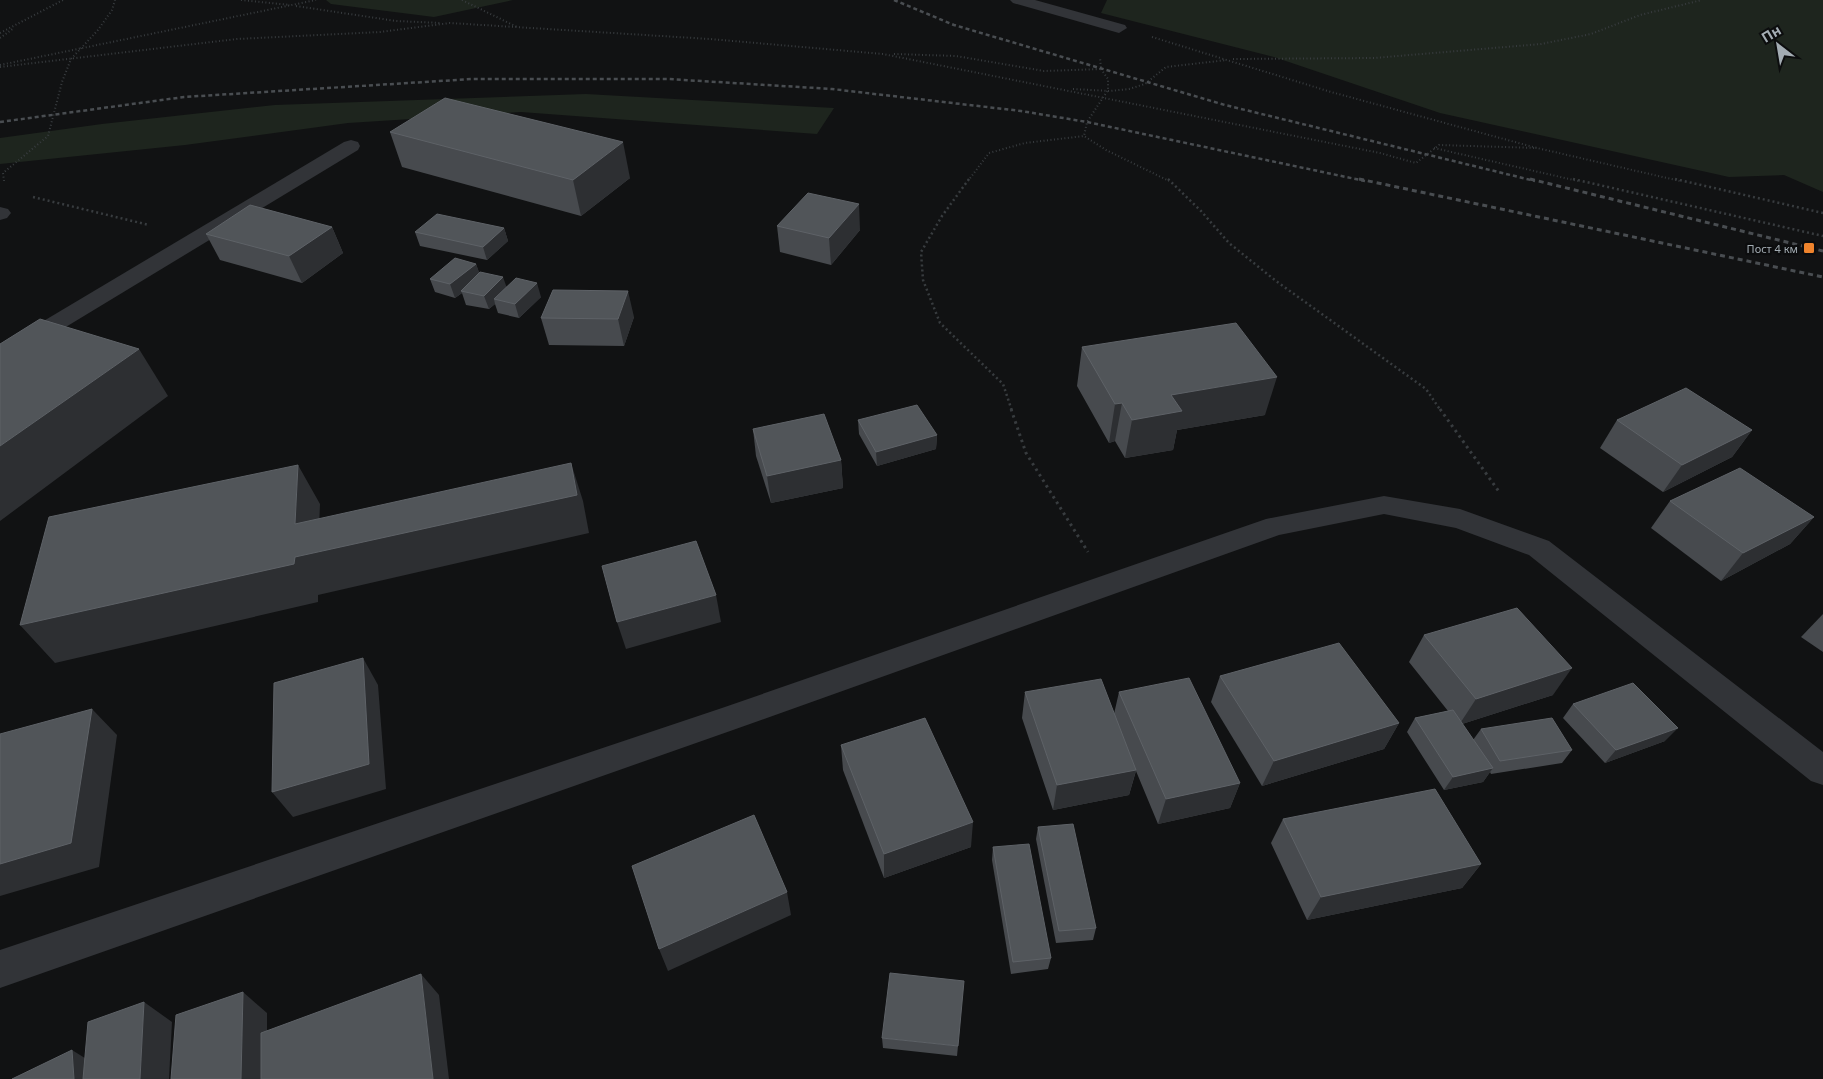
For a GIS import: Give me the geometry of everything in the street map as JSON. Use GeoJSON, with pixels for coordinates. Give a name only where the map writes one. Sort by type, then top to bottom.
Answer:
{"type":"FeatureCollection","features":[{"type":"Feature","properties":{"kind":"street"},"geometry":{"type":"LineString","coordinates":[[1018,0],[1119,28]]}},
{"type":"Feature","properties":{"kind":"street"},"geometry":{"type":"LineString","coordinates":[[0,357],[198,236],[352,146]]}},
{"type":"Feature","properties":{"kind":"street"},"geometry":{"type":"LineString","coordinates":[[0,969],[1109,586],[1276,526],[1384,505],[1460,519],[1539,548],[1823,771]]}},
{"type":"Feature","properties":{"kind":"path"},"geometry":{"type":"LineString","coordinates":[[0,38],[62,0]]}},
{"type":"Feature","properties":{"kind":"path"},"geometry":{"type":"LineString","coordinates":[[4,182],[3,173],[48,136],[62,82],[71,60],[83,48],[112,10],[115,0]]}},
{"type":"Feature","properties":{"kind":"path"},"geometry":{"type":"LineString","coordinates":[[240,0],[293,5],[396,21],[710,38],[884,54],[956,56],[1044,72],[1101,69]]}},
{"type":"Feature","properties":{"kind":"path"},"geometry":{"type":"LineString","coordinates":[[293,5],[298,0]]}},
{"type":"Feature","properties":{"kind":"path"},"geometry":{"type":"LineString","coordinates":[[0,66],[316,0]]}},
{"type":"Feature","properties":{"kind":"path"},"geometry":{"type":"LineString","coordinates":[[462,0],[521,28]]}},
{"type":"Feature","properties":{"kind":"path"},"geometry":{"type":"LineString","coordinates":[[1058,88],[1108,90],[1135,88],[1148,83],[1154,74],[1166,67],[1229,59],[1274,57],[1374,58],[1541,44],[1591,34],[1640,15],[1702,0]]}},
{"type":"Feature","properties":{"kind":"path"},"geometry":{"type":"LineString","coordinates":[[0,33],[22,23]]}},
{"type":"Feature","properties":{"kind":"path"},"geometry":{"type":"LineString","coordinates":[[0,66],[71,60],[237,39],[380,32],[450,23]]}},
{"type":"Feature","properties":{"kind":"path"},"geometry":{"type":"LineString","coordinates":[[1084,136],[1087,122],[1108,90],[1108,79],[1101,69],[1098,40],[1119,28],[1229,59],[1331,92],[1538,148],[1823,213]]}},
{"type":"Feature","properties":{"kind":"path"},"geometry":{"type":"LineString","coordinates":[[884,54],[1104,97],[1416,162],[1439,145],[1538,148]]}},
{"type":"Feature","properties":{"kind":"path"},"geometry":{"type":"LineString","coordinates":[[1109,586],[1026,453],[1003,384],[940,323],[923,280],[921,252],[942,216],[989,152],[1025,143],[1084,136],[1106,150],[1166,177],[1201,210],[1237,250],[1276,281],[1426,389],[1501,495]]}},
{"type":"Feature","properties":{"kind":"path"},"geometry":{"type":"LineString","coordinates":[[1434,148],[1823,236]]}},
{"type":"Feature","properties":{"kind":"path"},"geometry":{"type":"LineString","coordinates":[[24,195],[198,236]]}},
{"type":"Feature","properties":{"kind":"shaded area"},"geometry":{"type":"Polygon","coordinates":[[[326,0],[513,0],[434,17],[331,4],[326,0]]]}},
{"type":"Feature","properties":{"kind":"shaded area"},"geometry":{"type":"Polygon","coordinates":[[[1107,0],[1823,0],[1823,192],[1784,175],[1729,177],[1440,113],[1274,57],[1101,13],[1107,0]]]}},
{"type":"Feature","properties":{"kind":"shaded area"},"geometry":{"type":"Polygon","coordinates":[[[586,94],[834,108],[817,134],[521,112],[348,123],[185,145],[0,164],[0,138],[102,124],[275,105],[586,94]]]}},
{"type":"Feature","properties":{"kind":"building"},"geometry":{"type":"Polygon","coordinates":[[[445,98],[623,142],[573,180],[390,132],[445,98]]]}},
{"type":"Feature","properties":{"kind":"building"},"geometry":{"type":"Polygon","coordinates":[[[808,193],[859,204],[829,238],[777,226],[808,193]]]}},
{"type":"Feature","properties":{"kind":"building"},"geometry":{"type":"Polygon","coordinates":[[[250,205],[332,227],[289,256],[206,234],[250,205]]]}},
{"type":"Feature","properties":{"kind":"building"},"geometry":{"type":"Polygon","coordinates":[[[437,214],[504,228],[483,247],[415,232],[437,214]]]}},
{"type":"Feature","properties":{"kind":"building"},"geometry":{"type":"Polygon","coordinates":[[[455,258],[476,264],[450,284],[430,279],[455,258]]]}},
{"type":"Feature","properties":{"kind":"building"},"geometry":{"type":"Polygon","coordinates":[[[480,272],[503,277],[484,296],[461,291],[480,272]]]}},
{"type":"Feature","properties":{"kind":"building"},"geometry":{"type":"Polygon","coordinates":[[[516,278],[537,283],[515,304],[494,299],[516,278]]]}},
{"type":"Feature","properties":{"kind":"building"},"geometry":{"type":"Polygon","coordinates":[[[553,290],[628,291],[618,319],[541,318],[553,290]]]}},
{"type":"Feature","properties":{"kind":"building"},"geometry":{"type":"Polygon","coordinates":[[[40,319],[139,349],[0,446],[0,344],[40,319]]]}},
{"type":"Feature","properties":{"kind":"building"},"geometry":{"type":"Polygon","coordinates":[[[1236,323],[1277,377],[1171,395],[1182,411],[1132,420],[1122,403],[1115,404],[1082,347],[1236,323]]]}},
{"type":"Feature","properties":{"kind":"building"},"geometry":{"type":"Polygon","coordinates":[[[1686,388],[1752,430],[1682,465],[1617,420],[1686,388]]]}},
{"type":"Feature","properties":{"kind":"building"},"geometry":{"type":"Polygon","coordinates":[[[917,405],[937,435],[876,452],[858,420],[917,405]]]}},
{"type":"Feature","properties":{"kind":"building"},"geometry":{"type":"Polygon","coordinates":[[[824,414],[841,460],[767,476],[753,429],[824,414]]]}},
{"type":"Feature","properties":{"kind":"building"},"geometry":{"type":"Polygon","coordinates":[[[571,463],[577,495],[295,557],[294,564],[20,625],[49,517],[298,465],[295,524],[571,463]]]}},
{"type":"Feature","properties":{"kind":"building"},"geometry":{"type":"Polygon","coordinates":[[[1740,468],[1814,517],[1743,553],[1670,501],[1740,468]]]}},
{"type":"Feature","properties":{"kind":"building"},"geometry":{"type":"Polygon","coordinates":[[[696,541],[716,595],[617,622],[602,566],[696,541]]]}},
{"type":"Feature","properties":{"kind":"building"},"geometry":{"type":"Polygon","coordinates":[[[1517,608],[1572,668],[1476,699],[1424,635],[1517,608]]]}},
{"type":"Feature","properties":{"kind":"building"},"geometry":{"type":"Polygon","coordinates":[[[1339,643],[1399,723],[1274,761],[1220,676],[1339,643]]]}},
{"type":"Feature","properties":{"kind":"building"},"geometry":{"type":"Polygon","coordinates":[[[363,658],[369,764],[272,792],[274,683],[363,658]]]}},
{"type":"Feature","properties":{"kind":"building"},"geometry":{"type":"Polygon","coordinates":[[[1189,678],[1240,783],[1166,799],[1119,692],[1189,678]]]}},
{"type":"Feature","properties":{"kind":"building"},"geometry":{"type":"Polygon","coordinates":[[[1101,679],[1136,770],[1057,785],[1025,692],[1101,679]]]}},
{"type":"Feature","properties":{"kind":"building"},"geometry":{"type":"Polygon","coordinates":[[[1633,683],[1678,728],[1616,750],[1573,704],[1633,683]]]}},
{"type":"Feature","properties":{"kind":"building"},"geometry":{"type":"Polygon","coordinates":[[[92,709],[71,843],[0,864],[0,734],[92,709]]]}},
{"type":"Feature","properties":{"kind":"building"},"geometry":{"type":"Polygon","coordinates":[[[1453,710],[1493,768],[1453,777],[1415,718],[1453,710]]]}},
{"type":"Feature","properties":{"kind":"building"},"geometry":{"type":"Polygon","coordinates":[[[925,718],[973,822],[884,854],[841,745],[925,718]]]}},
{"type":"Feature","properties":{"kind":"building"},"geometry":{"type":"Polygon","coordinates":[[[1552,718],[1572,750],[1500,761],[1481,729],[1552,718]]]}},
{"type":"Feature","properties":{"kind":"building"},"geometry":{"type":"Polygon","coordinates":[[[1435,789],[1481,864],[1321,897],[1283,819],[1435,789]]]}},
{"type":"Feature","properties":{"kind":"building"},"geometry":{"type":"Polygon","coordinates":[[[754,815],[787,892],[659,949],[632,866],[754,815]]]}},
{"type":"Feature","properties":{"kind":"building"},"geometry":{"type":"Polygon","coordinates":[[[1073,824],[1096,928],[1059,931],[1038,827],[1073,824]]]}},
{"type":"Feature","properties":{"kind":"building"},"geometry":{"type":"Polygon","coordinates":[[[1029,844],[1051,958],[1013,962],[993,847],[1029,844]]]}},
{"type":"Feature","properties":{"kind":"building"},"geometry":{"type":"Polygon","coordinates":[[[890,973],[964,981],[958,1046],[882,1038],[890,973]]]}},
{"type":"Feature","properties":{"kind":"building"},"geometry":{"type":"Polygon","coordinates":[[[421,974],[433,1079],[261,1079],[261,1033],[421,974]]]}},
{"type":"Feature","properties":{"kind":"building"},"geometry":{"type":"Polygon","coordinates":[[[243,992],[241,1079],[171,1079],[176,1015],[243,992]]]}},
{"type":"Feature","properties":{"kind":"building"},"geometry":{"type":"Polygon","coordinates":[[[144,1002],[140,1079],[83,1079],[88,1022],[144,1002]]]}},
{"type":"Feature","properties":{"kind":"building"},"geometry":{"type":"Polygon","coordinates":[[[72,1050],[74,1079],[12,1079],[72,1050]]]}},
{"type":"Feature","properties":{"kind":"railway"},"geometry":{"type":"LineString","coordinates":[[894,0],[954,25],[1225,105],[1535,181]]}},
{"type":"Feature","properties":{"kind":"railway"},"geometry":{"type":"LineString","coordinates":[[0,122],[184,97],[472,79],[668,79],[832,89],[1021,111],[1087,122],[1365,181]]}},
{"type":"Feature","properties":{"kind":"railway"},"geometry":{"type":"LineString","coordinates":[[1359,179],[1823,277]]}},
{"type":"Feature","properties":{"kind":"railway"},"geometry":{"type":"LineString","coordinates":[[1530,179],[1823,251]]}},
{"type":"Feature","properties":{"kind":"place","name":"Пост 4 км"},"geometry":{"type":"Point","coordinates":[1809,248]}}]}
